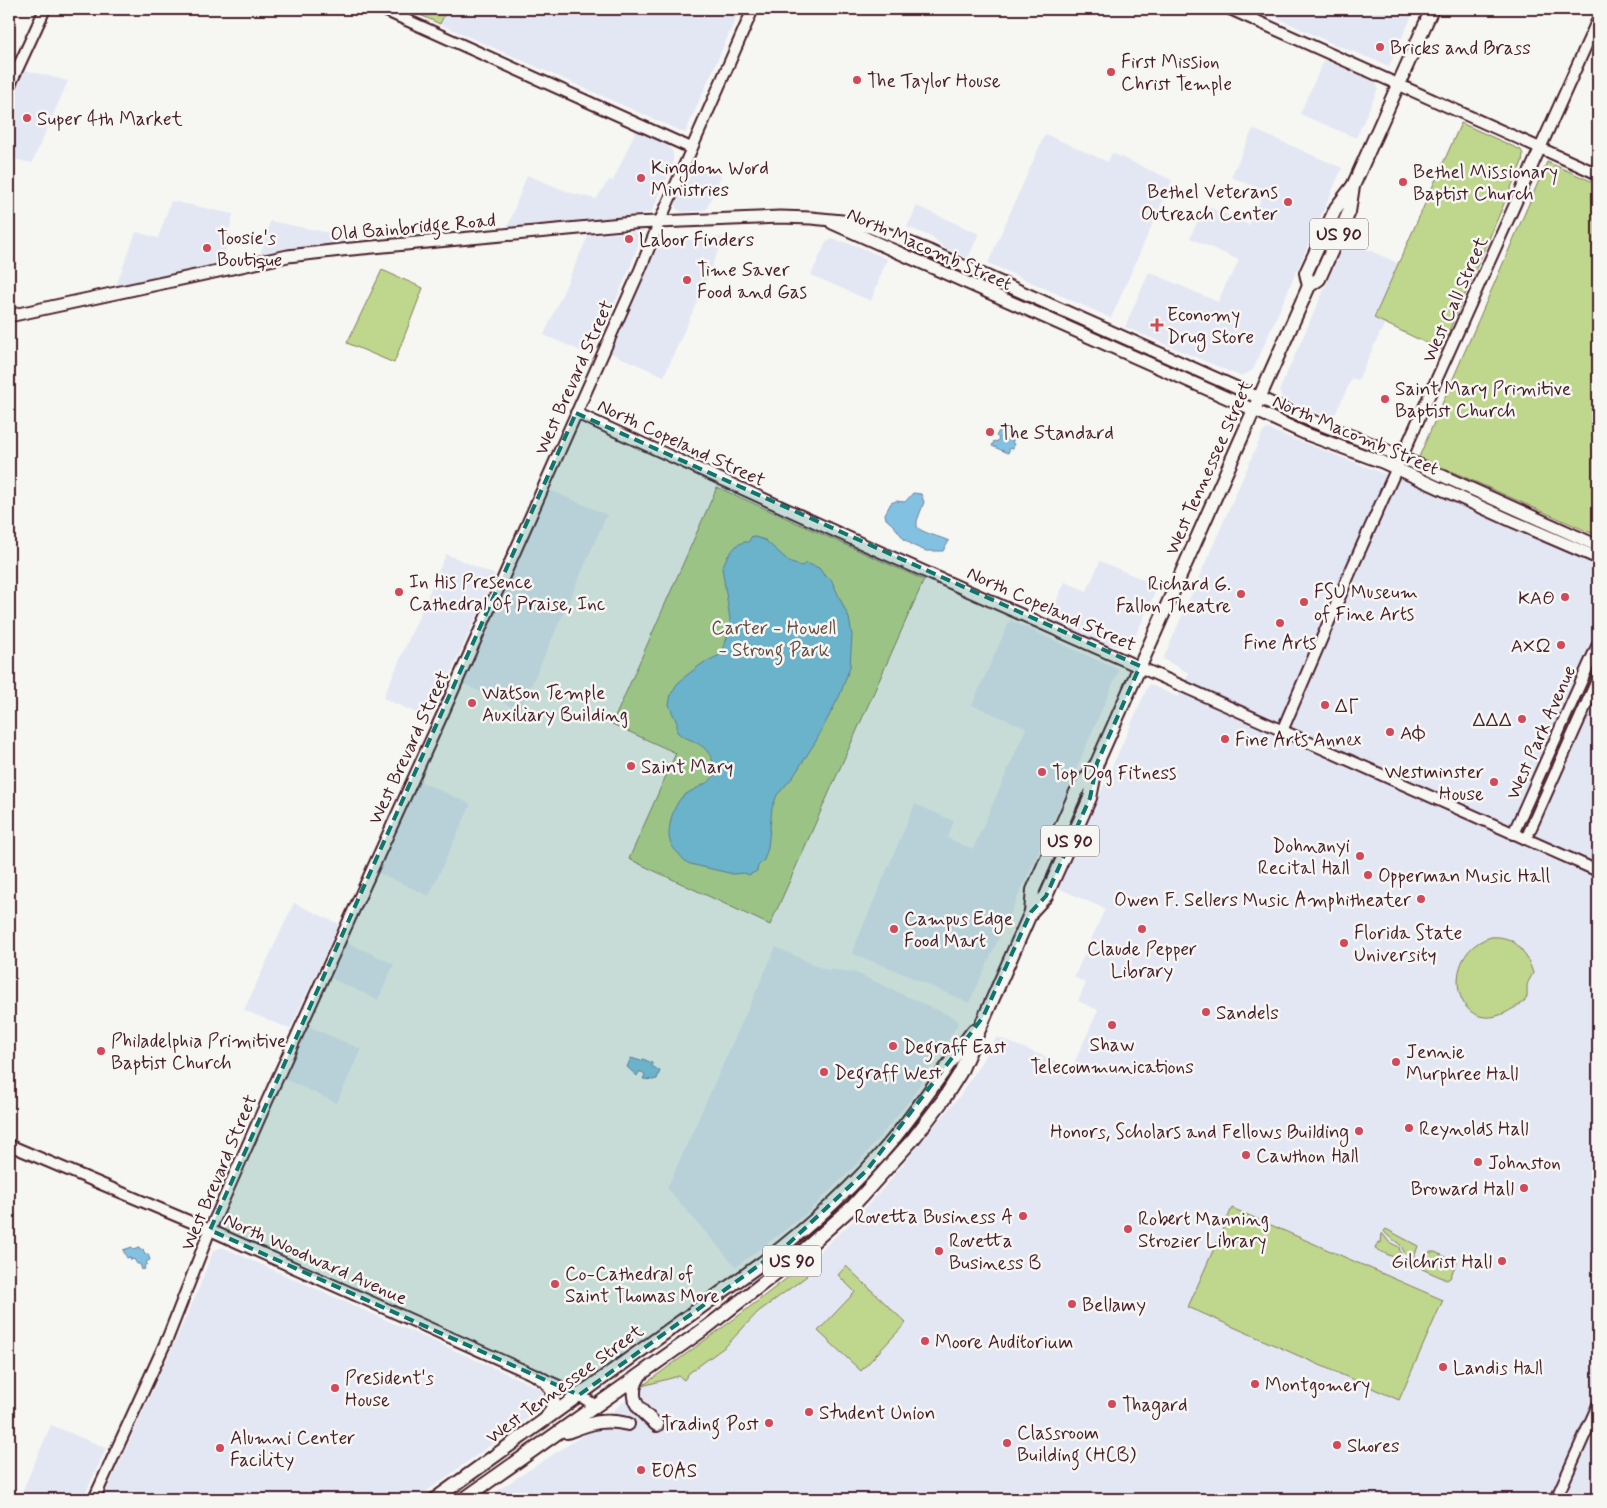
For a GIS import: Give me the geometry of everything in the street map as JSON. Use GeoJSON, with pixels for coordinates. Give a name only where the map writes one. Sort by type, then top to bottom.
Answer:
{"type":"FeatureCollection","features":[{"type":"Feature","properties":{"kind":"main road","name":"West Tennessee Street"},"geometry":{"type":"LineString","coordinates":[[464,1499],[707,1327],[794,1259],[830,1228],[868,1190],[914,1138],[943,1100],[960,1073],[983,1017],[1031,912],[1033,890],[1076,792],[1097,763],[1260,398],[1309,286],[1306,273],[1336,208],[1353,186],[1432,9]]}},
{"type":"Feature","properties":{"kind":"main road","name":"Old Bainbridge Road"},"geometry":{"type":"LineString","coordinates":[[9,316],[288,256],[633,223],[780,216],[826,220]]}},
{"type":"Feature","properties":{"kind":"main road","name":"North Macomb Street"},"geometry":{"type":"LineString","coordinates":[[826,220],[1306,434],[1367,456],[1399,464],[1598,546]]}},
{"type":"Feature","properties":{"kind":"main road","name":"North Macomb Street"},"geometry":{"type":"LineString","coordinates":[[826,220],[858,224],[892,235],[1320,425],[1374,445],[1399,464],[1598,558]]}},
{"type":"Feature","properties":{"kind":"main road","name":"West Tennessee Street"},"geometry":{"type":"LineString","coordinates":[[435,1499],[787,1245],[834,1204],[895,1137],[983,1017]]}},
{"type":"Feature","properties":{"kind":"main road"},"geometry":{"type":"LineString","coordinates":[[642,1373],[635,1384],[634,1398],[640,1410],[657,1424]]}},
{"type":"Feature","properties":{"kind":"main road"},"geometry":{"type":"LineString","coordinates":[[539,1377],[547,1384],[554,1398],[553,1408],[543,1421]]}},
{"type":"Feature","properties":{"kind":"main road"},"geometry":{"type":"LineString","coordinates":[[549,1439],[596,1421],[628,1424]]}},
{"type":"Feature","properties":{"kind":"street"},"geometry":{"type":"LineString","coordinates":[[9,88],[44,9]]}},
{"type":"Feature","properties":{"kind":"street"},"geometry":{"type":"LineString","coordinates":[[382,9],[691,148]]}},
{"type":"Feature","properties":{"kind":"street","name":"West Brevard Street"},"geometry":{"type":"LineString","coordinates":[[94,1499],[168,1337],[210,1230],[640,270],[658,223],[752,9]]}},
{"type":"Feature","properties":{"kind":"street"},"geometry":{"type":"LineString","coordinates":[[1230,9],[1598,174]]}},
{"type":"Feature","properties":{"kind":"street","name":"West Call Street"},"geometry":{"type":"LineString","coordinates":[[1282,731],[1598,19]]}},
{"type":"Feature","properties":{"kind":"street","name":"North Copeland Street"},"geometry":{"type":"LineString","coordinates":[[576,413],[865,545],[1598,871]]}},
{"type":"Feature","properties":{"kind":"street","name":"West Park Avenue"},"geometry":{"type":"LineString","coordinates":[[1513,834],[1598,644]]}},
{"type":"Feature","properties":{"kind":"street","name":"West Park Avenue"},"geometry":{"type":"LineString","coordinates":[[1526,839],[1598,678]]}},
{"type":"Feature","properties":{"kind":"street"},"geometry":{"type":"LineString","coordinates":[[1534,788],[1546,794]]}},
{"type":"Feature","properties":{"kind":"street","name":"North Woodward Avenue"},"geometry":{"type":"LineString","coordinates":[[9,1145],[210,1230],[599,1403]]}},
{"type":"Feature","properties":{"kind":"street"},"geometry":{"type":"LineString","coordinates":[[1556,1499],[1598,1404]]}},
{"type":"Feature","properties":{"kind":"highlighted area"},"geometry":{"type":"Polygon","coordinates":[[[576,413],[1140,666],[1097,763],[1090,798],[1046,896],[1031,912],[983,1017],[867,1170],[787,1245],[579,1395],[210,1230],[576,413]]]}},
{"type":"Feature","properties":{"kind":"shaded area"},"geometry":{"type":"Polygon","coordinates":[[[447,9],[740,9],[685,133],[440,24],[447,9]]]}},
{"type":"Feature","properties":{"kind":"shaded area"},"geometry":{"type":"Polygon","coordinates":[[[1269,9],[1415,9],[1389,66],[1329,42],[1267,13],[1269,9]]]}},
{"type":"Feature","properties":{"kind":"shaded area"},"geometry":{"type":"Polygon","coordinates":[[[1324,60],[1376,82],[1378,89],[1356,138],[1300,114],[1324,60]]]}},
{"type":"Feature","properties":{"kind":"shaded area"},"geometry":{"type":"Polygon","coordinates":[[[25,70],[68,81],[32,163],[9,158],[9,105],[25,70]]]}},
{"type":"Feature","properties":{"kind":"shaded area"},"geometry":{"type":"Polygon","coordinates":[[[1253,129],[1342,168],[1254,368],[1240,376],[1125,327],[1149,272],[1218,302],[1239,260],[1190,238],[1205,205],[1249,225],[1265,191],[1231,177],[1253,129]]]}},
{"type":"Feature","properties":{"kind":"shaded area"},"geometry":{"type":"Polygon","coordinates":[[[636,130],[661,141],[673,153],[673,165],[652,211],[649,213],[507,229],[527,175],[571,193],[596,199],[609,180],[613,181],[636,130]]]}},
{"type":"Feature","properties":{"kind":"shaded area"},"geometry":{"type":"Polygon","coordinates":[[[1045,134],[1108,162],[1112,153],[1172,180],[1111,318],[988,263],[1045,134]]]}},
{"type":"Feature","properties":{"kind":"shaded area"},"geometry":{"type":"Polygon","coordinates":[[[695,164],[721,176],[706,210],[680,211],[676,208],[676,199],[692,166],[695,164]]]}},
{"type":"Feature","properties":{"kind":"shaded area"},"geometry":{"type":"Polygon","coordinates":[[[171,201],[233,214],[223,263],[116,286],[136,232],[158,238],[171,201]]]}},
{"type":"Feature","properties":{"kind":"shaded area"},"geometry":{"type":"Polygon","coordinates":[[[917,206],[979,234],[968,258],[945,248],[932,237],[907,227],[917,206]]]}},
{"type":"Feature","properties":{"kind":"shaded area"},"geometry":{"type":"Polygon","coordinates":[[[270,221],[345,236],[350,241],[347,244],[260,256],[270,221]]]}},
{"type":"Feature","properties":{"kind":"shaded area"},"geometry":{"type":"Polygon","coordinates":[[[639,231],[641,236],[631,265],[592,356],[544,335],[588,236],[639,231]]]}},
{"type":"Feature","properties":{"kind":"shaded area"},"geometry":{"type":"Polygon","coordinates":[[[724,237],[664,376],[608,352],[641,278],[660,244],[672,241],[724,237]]]}},
{"type":"Feature","properties":{"kind":"shaded area"},"geometry":{"type":"Polygon","coordinates":[[[833,239],[858,246],[887,259],[871,301],[811,275],[826,242],[833,239]]]}},
{"type":"Feature","properties":{"kind":"shaded area"},"geometry":{"type":"Polygon","coordinates":[[[1346,240],[1398,263],[1374,318],[1385,323],[1358,380],[1352,378],[1333,419],[1282,398],[1279,391],[1346,240]]]}},
{"type":"Feature","properties":{"kind":"shaded area","name":"Florida State University"},"geometry":{"type":"Polygon","coordinates":[[[1268,429],[1393,477],[1397,469],[1598,558],[1598,1499],[484,1499],[588,1432],[642,1386],[737,1317],[812,1258],[858,1216],[886,1185],[962,1093],[997,1037],[1072,1068],[1098,1010],[1078,1001],[1086,983],[1074,977],[1105,909],[1058,888],[1149,684],[1178,697],[1189,673],[1163,659],[1263,432],[1268,429]]]}},
{"type":"Feature","properties":{"kind":"shaded area"},"geometry":{"type":"Polygon","coordinates":[[[548,489],[607,515],[520,711],[462,683],[548,489]]]}},
{"type":"Feature","properties":{"kind":"shaded area"},"geometry":{"type":"Polygon","coordinates":[[[446,554],[495,575],[430,719],[383,698],[446,554]]]}},
{"type":"Feature","properties":{"kind":"shaded area"},"geometry":{"type":"Polygon","coordinates":[[[1100,561],[1158,586],[1130,648],[1097,643],[1047,621],[1065,582],[1087,591],[1100,561]]]}},
{"type":"Feature","properties":{"kind":"shaded area"},"geometry":{"type":"Polygon","coordinates":[[[1010,620],[1119,670],[1065,795],[969,1003],[852,952],[915,804],[954,821],[947,838],[973,849],[1026,728],[972,705],[1010,620]]]}},
{"type":"Feature","properties":{"kind":"shaded area"},"geometry":{"type":"Polygon","coordinates":[[[419,781],[471,804],[429,896],[377,872],[419,781]]]}},
{"type":"Feature","properties":{"kind":"shaded area"},"geometry":{"type":"Polygon","coordinates":[[[294,903],[339,924],[290,1029],[244,1010],[294,903]]]}},
{"type":"Feature","properties":{"kind":"shaded area"},"geometry":{"type":"Polygon","coordinates":[[[346,942],[394,964],[378,1000],[330,978],[346,942]]]}},
{"type":"Feature","properties":{"kind":"shaded area"},"geometry":{"type":"Polygon","coordinates":[[[776,947],[824,969],[854,972],[955,1018],[959,1022],[910,1100],[859,1162],[807,1213],[736,1267],[667,1188],[776,947]]]}},
{"type":"Feature","properties":{"kind":"shaded area"},"geometry":{"type":"Polygon","coordinates":[[[308,1026],[361,1049],[337,1103],[284,1079],[308,1026]]]}},
{"type":"Feature","properties":{"kind":"shaded area"},"geometry":{"type":"Polygon","coordinates":[[[222,1247],[537,1387],[547,1397],[546,1405],[416,1499],[103,1499],[196,1295],[213,1251],[222,1247]]]}},
{"type":"Feature","properties":{"kind":"shaded area"},"geometry":{"type":"Polygon","coordinates":[[[51,1425],[106,1448],[83,1499],[19,1499],[51,1425]]]}},
{"type":"Feature","properties":{"kind":"green space"},"geometry":{"type":"Polygon","coordinates":[[[407,9],[447,9],[440,24],[407,9]]]}},
{"type":"Feature","properties":{"kind":"green space"},"geometry":{"type":"Polygon","coordinates":[[[1461,123],[1521,150],[1523,154],[1522,162],[1441,350],[1374,318],[1461,123]]]}},
{"type":"Feature","properties":{"kind":"green space"},"geometry":{"type":"Polygon","coordinates":[[[1547,162],[1598,184],[1598,536],[1419,457],[1547,162]]]}},
{"type":"Feature","properties":{"kind":"green space"},"geometry":{"type":"Polygon","coordinates":[[[382,270],[423,288],[394,363],[347,343],[382,270]]]}},
{"type":"Feature","properties":{"kind":"green space","name":"Carter - Howell - Strong Park"},"geometry":{"type":"Polygon","coordinates":[[[717,487],[924,580],[770,925],[629,859],[676,753],[612,724],[717,487]]]}},
{"type":"Feature","properties":{"kind":"green space"},"geometry":{"type":"Polygon","coordinates":[[[1491,937],[1507,939],[1519,946],[1527,958],[1533,973],[1528,983],[1526,999],[1520,1005],[1507,1012],[1489,1017],[1474,1014],[1464,1004],[1459,990],[1459,974],[1464,959],[1474,946],[1491,937]]]}},
{"type":"Feature","properties":{"kind":"green space"},"geometry":{"type":"Polygon","coordinates":[[[1232,1208],[1443,1300],[1399,1400],[1188,1307],[1232,1208]]]}},
{"type":"Feature","properties":{"kind":"green space"},"geometry":{"type":"Polygon","coordinates":[[[1386,1229],[1418,1246],[1413,1261],[1409,1260],[1401,1246],[1386,1234],[1384,1231],[1386,1229]]]}},
{"type":"Feature","properties":{"kind":"green space"},"geometry":{"type":"Polygon","coordinates":[[[1382,1233],[1389,1242],[1399,1247],[1400,1260],[1375,1249],[1378,1242],[1381,1243],[1382,1233]]]}},
{"type":"Feature","properties":{"kind":"green space"},"geometry":{"type":"Polygon","coordinates":[[[1429,1252],[1435,1252],[1457,1262],[1450,1278],[1447,1280],[1422,1269],[1425,1257],[1429,1252]]]}},
{"type":"Feature","properties":{"kind":"green space"},"geometry":{"type":"Polygon","coordinates":[[[846,1266],[906,1323],[861,1371],[818,1331],[855,1292],[838,1275],[846,1266]]]}},
{"type":"Feature","properties":{"kind":"green space"},"geometry":{"type":"Polygon","coordinates":[[[800,1268],[807,1276],[758,1312],[726,1346],[689,1373],[684,1380],[679,1376],[642,1386],[737,1317],[800,1268]]]}},
{"type":"Feature","properties":{"kind":"water"},"geometry":{"type":"Polygon","coordinates":[[[999,431],[1014,438],[1012,443],[1014,444],[1013,449],[1010,448],[1008,453],[992,446],[994,441],[997,442],[999,438],[996,436],[999,431]]]}},
{"type":"Feature","properties":{"kind":"water"},"geometry":{"type":"Polygon","coordinates":[[[913,493],[921,494],[924,502],[917,521],[917,527],[949,541],[943,551],[926,551],[914,546],[904,539],[886,519],[885,514],[891,503],[896,501],[905,502],[913,493]]]}},
{"type":"Feature","properties":{"kind":"water"},"geometry":{"type":"Polygon","coordinates":[[[752,536],[765,540],[791,563],[802,566],[806,563],[819,568],[824,575],[831,579],[849,618],[852,635],[850,667],[840,695],[816,741],[793,777],[777,795],[772,808],[768,848],[764,860],[758,866],[757,871],[749,875],[744,873],[733,874],[690,864],[683,859],[670,842],[671,819],[679,800],[709,781],[716,774],[714,764],[707,751],[700,744],[683,737],[677,732],[677,723],[669,705],[671,694],[677,684],[703,663],[720,655],[723,650],[729,631],[730,619],[722,568],[727,557],[737,545],[748,542],[752,536]]]}},
{"type":"Feature","properties":{"kind":"water"},"geometry":{"type":"Polygon","coordinates":[[[631,1058],[641,1061],[643,1059],[652,1063],[652,1066],[660,1071],[657,1079],[643,1079],[645,1075],[642,1072],[639,1072],[637,1076],[627,1067],[631,1058]]]}},
{"type":"Feature","properties":{"kind":"water"},"geometry":{"type":"Polygon","coordinates":[[[132,1247],[133,1250],[143,1249],[145,1255],[148,1254],[150,1260],[146,1262],[145,1269],[142,1270],[140,1264],[137,1264],[134,1259],[127,1258],[123,1250],[132,1247]]]}},
{"type":"Feature","properties":{"kind":"place","name":"Bricks and Brass"},"geometry":{"type":"Point","coordinates":[1380,47]}},
{"type":"Feature","properties":{"kind":"place","name":"First Mission Christ Temple"},"geometry":{"type":"Point","coordinates":[1111,72]}},
{"type":"Feature","properties":{"kind":"place","name":"The Taylor House"},"geometry":{"type":"Point","coordinates":[857,80]}},
{"type":"Feature","properties":{"kind":"place","name":"Super 4th Market"},"geometry":{"type":"Point","coordinates":[27,118]}},
{"type":"Feature","properties":{"kind":"place","name":"Kingdom Word Ministries"},"geometry":{"type":"Point","coordinates":[641,178]}},
{"type":"Feature","properties":{"kind":"place","name":"Bethel Missionary Baptist Church"},"geometry":{"type":"Point","coordinates":[1403,182]}},
{"type":"Feature","properties":{"kind":"place","name":"Bethel Veterans Outreach Center"},"geometry":{"type":"Point","coordinates":[1288,202]}},
{"type":"Feature","properties":{"kind":"place","name":"Labor Finders"},"geometry":{"type":"Point","coordinates":[629,239]}},
{"type":"Feature","properties":{"kind":"place","name":"Toosie's Boutique"},"geometry":{"type":"Point","coordinates":[207,248]}},
{"type":"Feature","properties":{"kind":"place","name":"Time Saver Food and Gas"},"geometry":{"type":"Point","coordinates":[687,280]}},
{"type":"Feature","properties":{"kind":"place","name":"Economy Drug Store"},"geometry":{"type":"Point","coordinates":[1157,325]}},
{"type":"Feature","properties":{"kind":"place","name":"Saint Mary Primitive Baptist Church"},"geometry":{"type":"Point","coordinates":[1385,399]}},
{"type":"Feature","properties":{"kind":"place","name":"The Standard"},"geometry":{"type":"Point","coordinates":[990,432]}},
{"type":"Feature","properties":{"kind":"place","name":"In His Presence Cathedral Of Praise, Inc"},"geometry":{"type":"Point","coordinates":[399,592]}},
{"type":"Feature","properties":{"kind":"place","name":"Richard G. Fallon Theatre"},"geometry":{"type":"Point","coordinates":[1241,594]}},
{"type":"Feature","properties":{"kind":"place","name":"ΚΑΘ"},"geometry":{"type":"Point","coordinates":[1565,597]}},
{"type":"Feature","properties":{"kind":"place","name":"FSU Museum of Fine Arts"},"geometry":{"type":"Point","coordinates":[1304,602]}},
{"type":"Feature","properties":{"kind":"place","name":"Fine Arts"},"geometry":{"type":"Point","coordinates":[1280,623]}},
{"type":"Feature","properties":{"kind":"place","name":"ΑΧΩ"},"geometry":{"type":"Point","coordinates":[1561,645]}},
{"type":"Feature","properties":{"kind":"place","name":"Watson Temple Auxiliary Building"},"geometry":{"type":"Point","coordinates":[472,703]}},
{"type":"Feature","properties":{"kind":"place","name":"ΔΓ"},"geometry":{"type":"Point","coordinates":[1325,705]}},
{"type":"Feature","properties":{"kind":"place","name":"ΔΔΔ"},"geometry":{"type":"Point","coordinates":[1522,719]}},
{"type":"Feature","properties":{"kind":"place","name":"ΑΦ"},"geometry":{"type":"Point","coordinates":[1390,732]}},
{"type":"Feature","properties":{"kind":"place","name":"Fine Arts Annex"},"geometry":{"type":"Point","coordinates":[1225,739]}},
{"type":"Feature","properties":{"kind":"place","name":"Saint Mary"},"geometry":{"type":"Point","coordinates":[631,766]}},
{"type":"Feature","properties":{"kind":"place","name":"Top Dog Fitness"},"geometry":{"type":"Point","coordinates":[1042,772]}},
{"type":"Feature","properties":{"kind":"place","name":"Westminster House"},"geometry":{"type":"Point","coordinates":[1494,782]}},
{"type":"Feature","properties":{"kind":"place","name":"Dohnanyi Recital Hall"},"geometry":{"type":"Point","coordinates":[1360,856]}},
{"type":"Feature","properties":{"kind":"place","name":"Opperman Music Hall"},"geometry":{"type":"Point","coordinates":[1368,875]}},
{"type":"Feature","properties":{"kind":"place","name":"Owen F. Sellers Music Amphitheater"},"geometry":{"type":"Point","coordinates":[1421,899]}},
{"type":"Feature","properties":{"kind":"place","name":"Campus Edge Food Mart"},"geometry":{"type":"Point","coordinates":[894,929]}},
{"type":"Feature","properties":{"kind":"place","name":"Claude Pepper Library"},"geometry":{"type":"Point","coordinates":[1142,929]}},
{"type":"Feature","properties":{"kind":"place","name":"Florida State University"},"geometry":{"type":"Point","coordinates":[1344,943]}},
{"type":"Feature","properties":{"kind":"place","name":"Sandels"},"geometry":{"type":"Point","coordinates":[1206,1012]}},
{"type":"Feature","properties":{"kind":"place","name":"Shaw Telecommunications"},"geometry":{"type":"Point","coordinates":[1112,1025]}},
{"type":"Feature","properties":{"kind":"place","name":"Degraff East"},"geometry":{"type":"Point","coordinates":[893,1046]}},
{"type":"Feature","properties":{"kind":"place","name":"Philadelphia Primitive Baptist Church"},"geometry":{"type":"Point","coordinates":[101,1051]}},
{"type":"Feature","properties":{"kind":"place","name":"Jennie Murphree Hall"},"geometry":{"type":"Point","coordinates":[1396,1062]}},
{"type":"Feature","properties":{"kind":"place","name":"Degraff West"},"geometry":{"type":"Point","coordinates":[824,1072]}},
{"type":"Feature","properties":{"kind":"place","name":"Reynolds Hall"},"geometry":{"type":"Point","coordinates":[1409,1128]}},
{"type":"Feature","properties":{"kind":"place","name":"Honors, Scholars and Fellows Building"},"geometry":{"type":"Point","coordinates":[1359,1131]}},
{"type":"Feature","properties":{"kind":"place","name":"Cawthon Hall"},"geometry":{"type":"Point","coordinates":[1246,1155]}},
{"type":"Feature","properties":{"kind":"place","name":"Johnston"},"geometry":{"type":"Point","coordinates":[1478,1162]}},
{"type":"Feature","properties":{"kind":"place","name":"Broward Hall"},"geometry":{"type":"Point","coordinates":[1524,1188]}},
{"type":"Feature","properties":{"kind":"place","name":"Rovetta Business A"},"geometry":{"type":"Point","coordinates":[1023,1216]}},
{"type":"Feature","properties":{"kind":"place","name":"Robert Manning Strozier Library"},"geometry":{"type":"Point","coordinates":[1128,1229]}},
{"type":"Feature","properties":{"kind":"place","name":"Rovetta Business B"},"geometry":{"type":"Point","coordinates":[939,1251]}},
{"type":"Feature","properties":{"kind":"place","name":"Gilchrist Hall"},"geometry":{"type":"Point","coordinates":[1502,1261]}},
{"type":"Feature","properties":{"kind":"place","name":"Co-Cathedral of Saint Thomas More"},"geometry":{"type":"Point","coordinates":[555,1284]}},
{"type":"Feature","properties":{"kind":"place","name":"Bellamy"},"geometry":{"type":"Point","coordinates":[1072,1304]}},
{"type":"Feature","properties":{"kind":"place","name":"Moore Auditorium"},"geometry":{"type":"Point","coordinates":[925,1341]}},
{"type":"Feature","properties":{"kind":"place","name":"Landis Hall"},"geometry":{"type":"Point","coordinates":[1443,1367]}},
{"type":"Feature","properties":{"kind":"place","name":"Montgomery"},"geometry":{"type":"Point","coordinates":[1255,1384]}},
{"type":"Feature","properties":{"kind":"place","name":"President's House"},"geometry":{"type":"Point","coordinates":[335,1388]}},
{"type":"Feature","properties":{"kind":"place","name":"Thagard"},"geometry":{"type":"Point","coordinates":[1112,1404]}},
{"type":"Feature","properties":{"kind":"place","name":"Student Union"},"geometry":{"type":"Point","coordinates":[809,1412]}},
{"type":"Feature","properties":{"kind":"place","name":"Trading Post"},"geometry":{"type":"Point","coordinates":[769,1423]}},
{"type":"Feature","properties":{"kind":"place","name":"Classroom Building (HCB)"},"geometry":{"type":"Point","coordinates":[1007,1443]}},
{"type":"Feature","properties":{"kind":"place","name":"Shores"},"geometry":{"type":"Point","coordinates":[1337,1445]}},
{"type":"Feature","properties":{"kind":"place","name":"Alumni Center Facility"},"geometry":{"type":"Point","coordinates":[220,1448]}},
{"type":"Feature","properties":{"kind":"place","name":"EOAS"},"geometry":{"type":"Point","coordinates":[641,1470]}}]}
